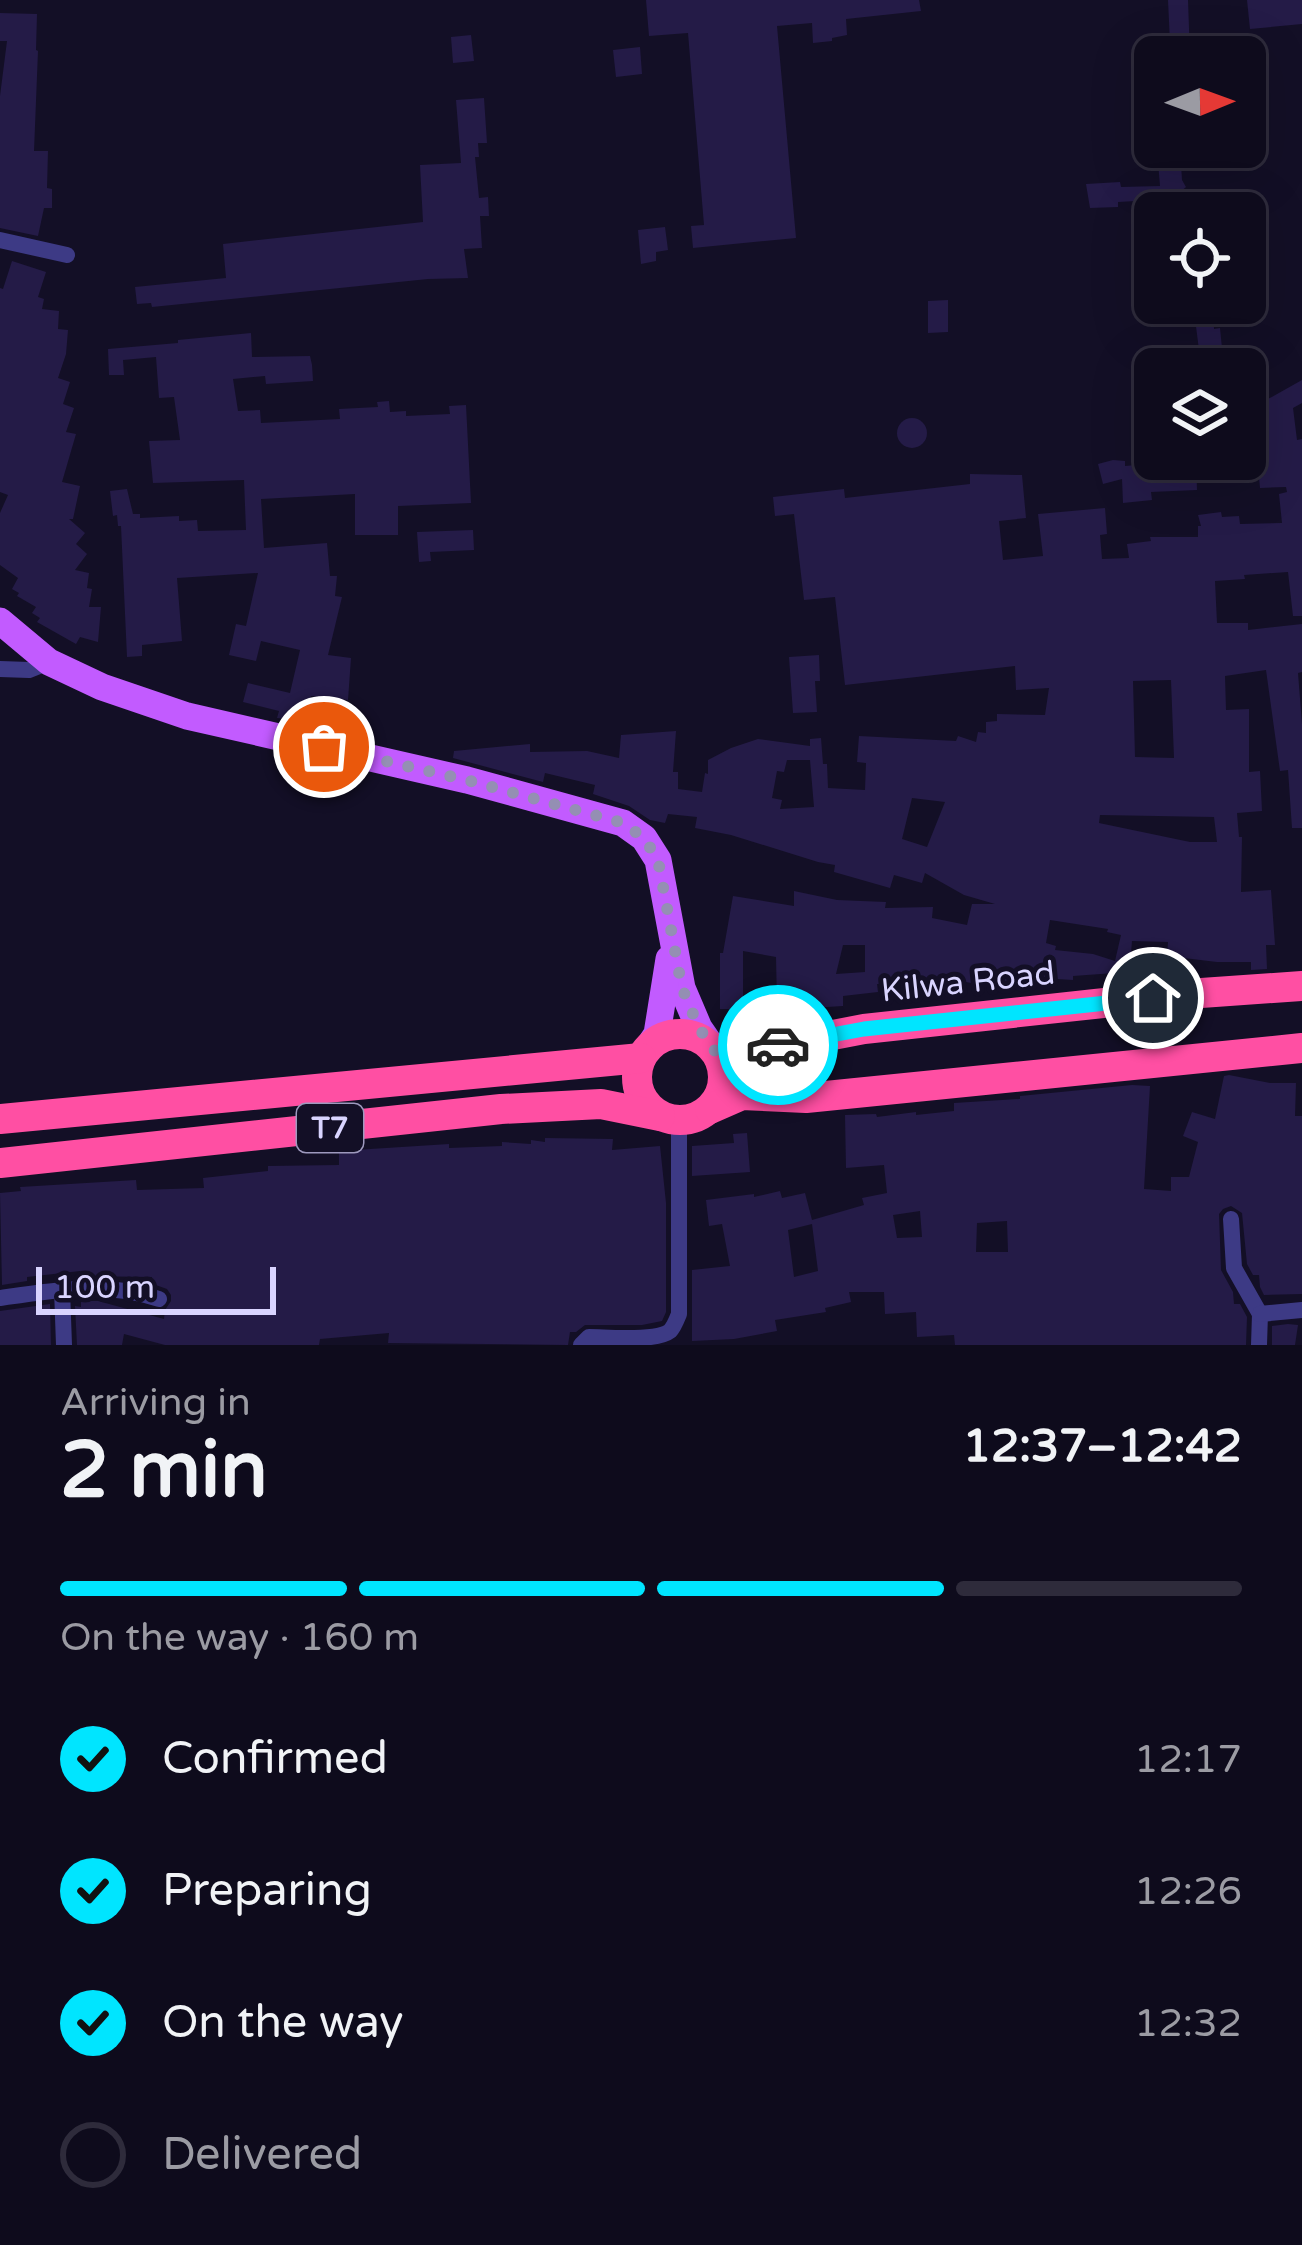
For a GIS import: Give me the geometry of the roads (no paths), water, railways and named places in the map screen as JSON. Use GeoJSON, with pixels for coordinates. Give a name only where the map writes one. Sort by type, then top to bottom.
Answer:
{"type":"FeatureCollection","features":[{"type":"Feature","properties":{"kind":"highway","name":"Kilwa Road"},"geometry":{"type":"LineString","coordinates":[[715,1051],[864,1029],[1302,986]]}},
{"type":"Feature","properties":{"kind":"highway","name":"T7"},"geometry":{"type":"LineString","coordinates":[[0,1119],[641,1058],[665,1036],[683,1034],[701,1039],[715,1051]]}},
{"type":"Feature","properties":{"kind":"highway","name":"T7"},"geometry":{"type":"LineString","coordinates":[[0,1163],[541,1106],[601,1104],[686,1115],[742,1095],[806,1098],[1302,1048]]}},
{"type":"Feature","properties":{"kind":"highway"},"geometry":{"type":"LineString","coordinates":[[641,1058],[637,1074],[642,1098],[686,1115],[719,1096],[724,1081],[715,1051]]}},
{"type":"Feature","properties":{"kind":"main road"},"geometry":{"type":"LineString","coordinates":[[0,621],[49,662],[102,687],[187,716],[461,779],[623,823],[644,838],[658,860],[682,988],[715,1051]]}},
{"type":"Feature","properties":{"kind":"main road"},"geometry":{"type":"LineString","coordinates":[[641,1058],[657,1034],[672,940]]}},
{"type":"Feature","properties":{"kind":"street"},"geometry":{"type":"LineString","coordinates":[[0,240],[68,255]]}},
{"type":"Feature","properties":{"kind":"street"},"geometry":{"type":"LineString","coordinates":[[0,669],[28,670],[49,662]]}},
{"type":"Feature","properties":{"kind":"street"},"geometry":{"type":"LineString","coordinates":[[581,1345],[590,1337],[652,1336],[673,1329],[680,1314],[679,1126],[686,1115]]}},
{"type":"Feature","properties":{"kind":"street"},"geometry":{"type":"LineString","coordinates":[[1231,1220],[1234,1268],[1260,1314],[1258,1345]]}},
{"type":"Feature","properties":{"kind":"street"},"geometry":{"type":"LineString","coordinates":[[0,1298],[62,1288],[135,1291],[159,1299]]}},
{"type":"Feature","properties":{"kind":"street"},"geometry":{"type":"LineString","coordinates":[[62,1288],[64,1345]]}},
{"type":"Feature","properties":{"kind":"street"},"geometry":{"type":"LineString","coordinates":[[1260,1314],[1302,1310]]}}]}
